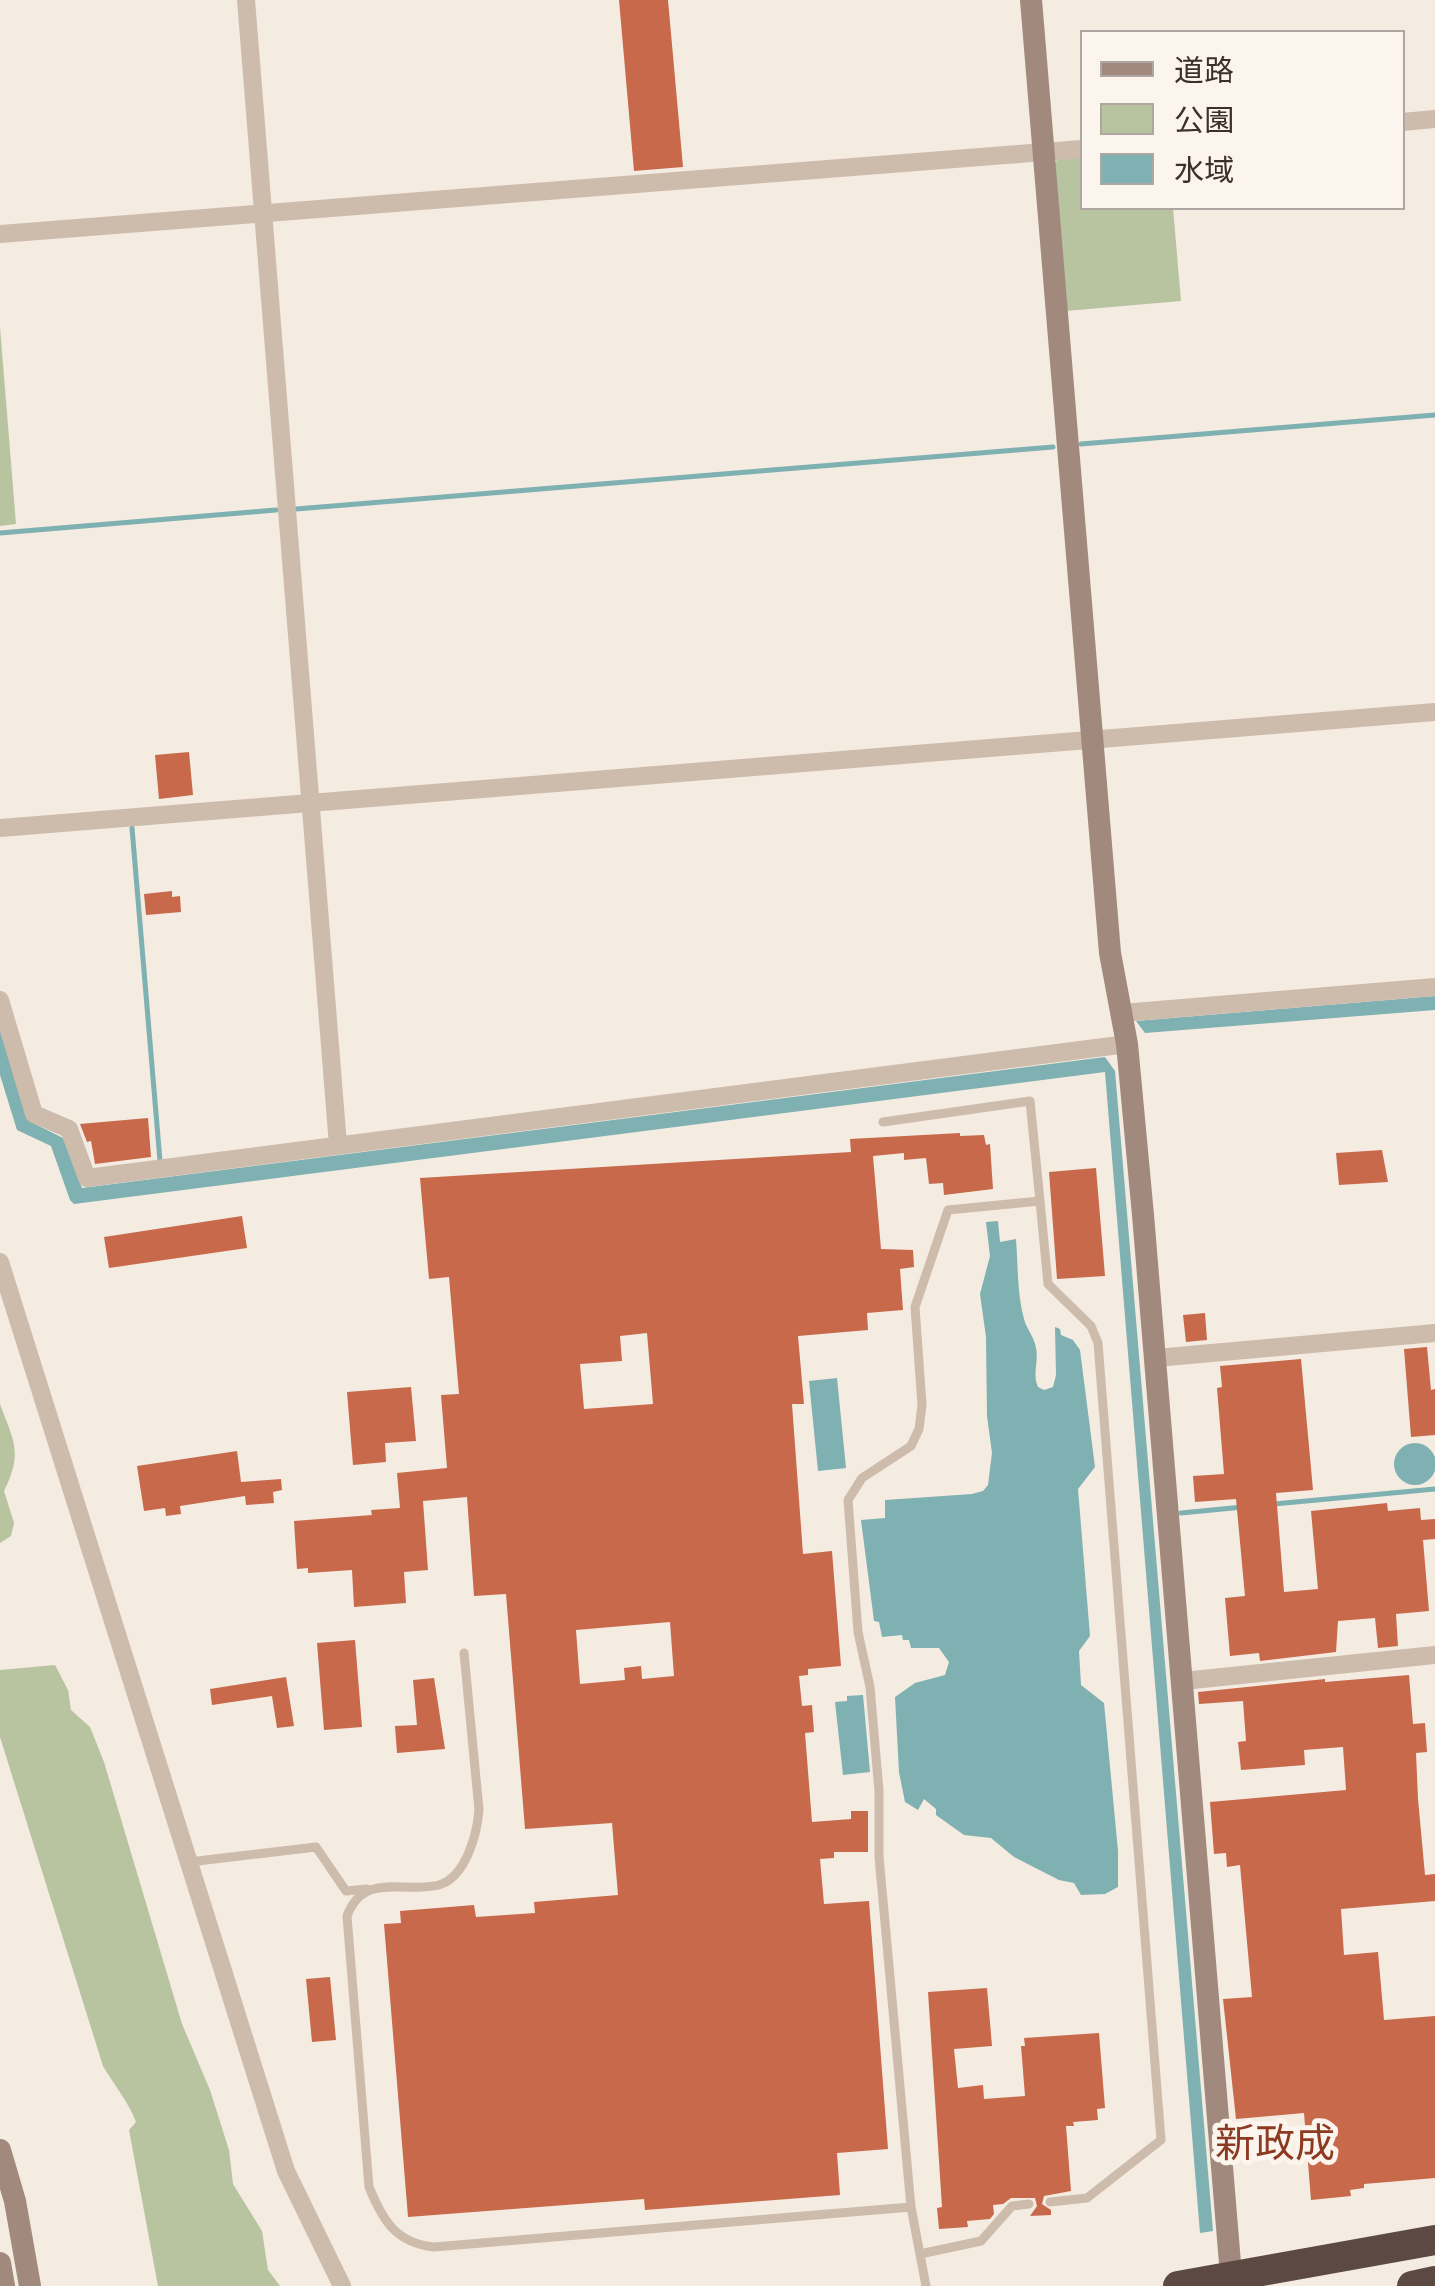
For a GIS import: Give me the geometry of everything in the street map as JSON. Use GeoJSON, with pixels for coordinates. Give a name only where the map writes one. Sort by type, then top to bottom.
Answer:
{"type":"FeatureCollection","features":[{"type":"Feature","properties":{"kind":"highway"},"geometry":{"type":"LineString","coordinates":[[1178,2286],[1435,2240]]}},
{"type":"Feature","properties":{"kind":"highway"},"geometry":{"type":"LineString","coordinates":[[1278,2286],[1435,2252]]}},
{"type":"Feature","properties":{"kind":"highway"},"geometry":{"type":"LineString","coordinates":[[1412,2286],[1435,2283]]}},
{"type":"Feature","properties":{"kind":"highway"},"geometry":{"type":"LineString","coordinates":[[1427,2286],[1435,2283]]}},
{"type":"Feature","properties":{"kind":"street"},"geometry":{"type":"LineString","coordinates":[[246,0],[338,1145]]}},
{"type":"Feature","properties":{"kind":"street"},"geometry":{"type":"LineString","coordinates":[[1031,0],[1110,953],[1127,1044],[1156,1358],[1231,2275]]}},
{"type":"Feature","properties":{"kind":"street"},"geometry":{"type":"LineString","coordinates":[[1405,122],[1435,119]]}},
{"type":"Feature","properties":{"kind":"street"},"geometry":{"type":"LineString","coordinates":[[0,234],[1080,149]]}},
{"type":"Feature","properties":{"kind":"street"},"geometry":{"type":"LineString","coordinates":[[0,828],[1435,712]]}},
{"type":"Feature","properties":{"kind":"street"},"geometry":{"type":"LineString","coordinates":[[1122,1013],[1435,987]]}},
{"type":"Feature","properties":{"kind":"street"},"geometry":{"type":"LineString","coordinates":[[0,1000],[34,1114],[69,1129],[87,1178],[1127,1044]]}},
{"type":"Feature","properties":{"kind":"street"},"geometry":{"type":"LineString","coordinates":[[0,1262],[286,2171],[342,2286]]}},
{"type":"Feature","properties":{"kind":"street"},"geometry":{"type":"LineString","coordinates":[[1156,1358],[1435,1333]]}},
{"type":"Feature","properties":{"kind":"street"},"geometry":{"type":"LineString","coordinates":[[1183,1681],[1435,1655]]}},
{"type":"Feature","properties":{"kind":"street"},"geometry":{"type":"LineString","coordinates":[[0,2150],[15,2201],[30,2286]]}},
{"type":"Feature","properties":{"kind":"street"},"geometry":{"type":"LineString","coordinates":[[0,2264],[4,2286]]}},
{"type":"Feature","properties":{"kind":"lane"},"geometry":{"type":"LineString","coordinates":[[883,1122],[1030,1101],[1048,1284],[1091,1326],[1098,1344],[1161,2140],[1086,2198],[1050,2202]]}},
{"type":"Feature","properties":{"kind":"lane"},"geometry":{"type":"LineString","coordinates":[[926,2286],[910,2206],[879,1857],[879,1791],[870,1687],[858,1632],[848,1500],[862,1478],[911,1446],[920,1429],[915,1307],[948,1210],[1040,1201]]}},
{"type":"Feature","properties":{"kind":"lane"},"geometry":{"type":"LineString","coordinates":[[189,1862],[316,1847],[346,1891],[440,1885],[450,1878],[463,1863],[478,1830],[464,1653]]}},
{"type":"Feature","properties":{"kind":"lane"},"geometry":{"type":"LineString","coordinates":[[374,1888],[352,1904],[348,1916],[369,2187],[380,2214],[396,2234],[414,2244],[434,2246],[910,2206]]}},
{"type":"Feature","properties":{"kind":"lane"},"geometry":{"type":"LineString","coordinates":[[920,2254],[981,2242],[1012,2206],[1029,2204]]}},
{"type":"Feature","properties":{"kind":"green space"},"geometry":{"type":"Polygon","coordinates":[[[1080,154],[1080,210],[1173,210],[1181,301],[1066,311],[1054,163],[1061,156],[1080,154]]]}},
{"type":"Feature","properties":{"kind":"green space"},"geometry":{"type":"Polygon","coordinates":[[[0,327],[16,524],[0,526],[0,327]]]}},
{"type":"Feature","properties":{"kind":"green space"},"geometry":{"type":"Polygon","coordinates":[[[0,1404],[15,1457],[4,1491],[14,1523],[11,1536],[0,1543],[0,1404]]]}},
{"type":"Feature","properties":{"kind":"green space"},"geometry":{"type":"Polygon","coordinates":[[[55,1665],[68,1690],[71,1710],[90,1727],[104,1762],[182,2024],[210,2090],[229,2150],[233,2184],[262,2231],[268,2270],[280,2286],[158,2286],[129,2130],[136,2122],[103,2066],[0,1737],[0,1670],[55,1665]]]}},
{"type":"Feature","properties":{"kind":"water"},"geometry":{"type":"Polygon","coordinates":[[[1435,996],[1435,1010],[1145,1033],[1136,1021],[1435,996]]]}},
{"type":"Feature","properties":{"kind":"water"},"geometry":{"type":"Polygon","coordinates":[[[0,1026],[29,1121],[63,1138],[82,1188],[1105,1057],[1115,1071],[1213,2231],[1200,2233],[1105,1072],[74,1204],[51,1146],[17,1130],[0,1075],[0,1026]]]}},
{"type":"Feature","properties":{"kind":"water"},"geometry":{"type":"Polygon","coordinates":[[[998,1221],[1000,1242],[1016,1239],[1020,1299],[1036,1348],[1038,1387],[1053,1387],[1055,1327],[1080,1350],[1095,1467],[1078,1489],[1090,1636],[1079,1651],[1081,1685],[1104,1703],[1118,1851],[1118,1887],[1105,1894],[1081,1895],[1074,1883],[1059,1880],[1014,1857],[991,1838],[964,1835],[936,1815],[936,1809],[924,1799],[918,1810],[905,1802],[899,1772],[895,1697],[915,1683],[945,1675],[949,1662],[939,1648],[911,1648],[902,1635],[882,1637],[879,1622],[874,1621],[861,1520],[885,1518],[885,1500],[972,1494],[988,1485],[992,1453],[980,1294],[990,1256],[986,1222],[998,1221]]]}},
{"type":"Feature","properties":{"kind":"water"},"geometry":{"type":"Polygon","coordinates":[[[837,1378],[846,1468],[818,1471],[809,1381],[837,1378]]]}},
{"type":"Feature","properties":{"kind":"water"},"geometry":{"type":"Polygon","coordinates":[[[1415,1443],[1430,1449],[1436,1464],[1430,1479],[1415,1485],[1400,1479],[1394,1464],[1400,1449],[1415,1443]]]}},
{"type":"Feature","properties":{"kind":"water"},"geometry":{"type":"Polygon","coordinates":[[[863,1695],[870,1772],[843,1775],[835,1702],[863,1695]]]}},
{"type":"Feature","properties":{"kind":"building"},"geometry":{"type":"Polygon","coordinates":[[[619,0],[668,0],[683,167],[634,171],[619,0]]]}},
{"type":"Feature","properties":{"kind":"building"},"geometry":{"type":"Polygon","coordinates":[[[189,752],[193,795],[159,799],[155,755],[189,752]]]}},
{"type":"Feature","properties":{"kind":"building"},"geometry":{"type":"Polygon","coordinates":[[[172,891],[172,897],[180,896],[181,912],[146,915],[144,894],[172,891]]]}},
{"type":"Feature","properties":{"kind":"building"},"geometry":{"type":"Polygon","coordinates":[[[148,1118],[151,1157],[95,1164],[91,1141],[87,1142],[80,1124],[148,1118]]]}},
{"type":"Feature","properties":{"kind":"building"},"geometry":{"type":"Polygon","coordinates":[[[984,1135],[986,1145],[990,1144],[993,1189],[944,1195],[943,1183],[929,1184],[926,1158],[904,1160],[904,1153],[873,1156],[881,1249],[913,1250],[914,1267],[900,1269],[903,1310],[867,1313],[868,1330],[798,1336],[804,1404],[792,1404],[803,1554],[832,1551],[841,1666],[808,1669],[808,1675],[799,1676],[802,1706],[812,1705],[814,1732],[805,1733],[812,1822],[851,1819],[851,1811],[868,1811],[868,1852],[834,1852],[834,1858],[820,1859],[824,1904],[869,1901],[888,2149],[837,2153],[840,2195],[645,2210],[644,2199],[408,2217],[384,1924],[401,1923],[400,1911],[474,1905],[476,1917],[535,1913],[534,1902],[618,1895],[612,1823],[525,1829],[506,1594],[474,1596],[467,1497],[423,1501],[428,1570],[404,1572],[406,1603],[354,1607],[352,1570],[308,1573],[308,1568],[297,1569],[294,1521],[372,1515],[371,1510],[400,1508],[397,1473],[447,1468],[441,1395],[459,1394],[449,1277],[429,1279],[420,1178],[851,1152],[850,1139],[984,1135]],[[647,1333],[620,1336],[622,1361],[580,1364],[584,1409],[653,1404],[647,1333]],[[670,1622],[576,1630],[580,1684],[625,1680],[624,1668],[641,1666],[642,1679],[674,1676],[670,1622]]]}},
{"type":"Feature","properties":{"kind":"building"},"geometry":{"type":"Polygon","coordinates":[[[1382,1150],[1388,1182],[1339,1185],[1336,1153],[1382,1150]]]}},
{"type":"Feature","properties":{"kind":"building"},"geometry":{"type":"Polygon","coordinates":[[[1096,1168],[1105,1276],[1057,1279],[1049,1172],[1096,1168]]]}},
{"type":"Feature","properties":{"kind":"building"},"geometry":{"type":"Polygon","coordinates":[[[242,1216],[247,1248],[109,1268],[104,1237],[242,1216]]]}},
{"type":"Feature","properties":{"kind":"building"},"geometry":{"type":"Polygon","coordinates":[[[1205,1313],[1207,1340],[1186,1342],[1183,1315],[1205,1313]]]}},
{"type":"Feature","properties":{"kind":"building"},"geometry":{"type":"Polygon","coordinates":[[[1427,1347],[1431,1390],[1435,1389],[1435,1435],[1411,1437],[1404,1349],[1427,1347]]]}},
{"type":"Feature","properties":{"kind":"building"},"geometry":{"type":"Polygon","coordinates":[[[1301,1359],[1313,1490],[1276,1493],[1284,1592],[1318,1589],[1311,1511],[1387,1503],[1388,1511],[1420,1508],[1421,1520],[1435,1519],[1435,1539],[1423,1540],[1429,1611],[1396,1614],[1398,1646],[1378,1648],[1375,1618],[1338,1621],[1336,1652],[1260,1661],[1259,1653],[1230,1656],[1225,1598],[1245,1596],[1236,1499],[1195,1502],[1193,1476],[1224,1474],[1217,1388],[1222,1387],[1220,1366],[1301,1359]]]}},
{"type":"Feature","properties":{"kind":"building"},"geometry":{"type":"Polygon","coordinates":[[[411,1387],[416,1441],[385,1443],[386,1462],[353,1465],[347,1392],[411,1387]]]}},
{"type":"Feature","properties":{"kind":"building"},"geometry":{"type":"Polygon","coordinates":[[[237,1451],[241,1482],[281,1479],[282,1490],[273,1492],[274,1503],[246,1505],[245,1496],[180,1506],[181,1514],[166,1516],[165,1508],[144,1511],[137,1466],[237,1451]]]}},
{"type":"Feature","properties":{"kind":"building"},"geometry":{"type":"Polygon","coordinates":[[[355,1640],[362,1727],[324,1730],[317,1643],[355,1640]]]}},
{"type":"Feature","properties":{"kind":"building"},"geometry":{"type":"Polygon","coordinates":[[[1409,1675],[1413,1724],[1425,1723],[1427,1752],[1416,1753],[1418,1799],[1425,1875],[1435,1874],[1435,1901],[1341,1909],[1344,1955],[1378,1952],[1384,2020],[1435,2016],[1435,2178],[1364,2184],[1364,2188],[1350,2190],[1351,2196],[1311,2200],[1304,2113],[1236,2119],[1223,1999],[1252,1997],[1240,1865],[1227,1867],[1226,1853],[1214,1854],[1210,1802],[1346,1790],[1343,1747],[1304,1750],[1305,1765],[1241,1770],[1238,1742],[1246,1741],[1243,1701],[1199,1704],[1198,1692],[1409,1675]]]}},
{"type":"Feature","properties":{"kind":"building"},"geometry":{"type":"Polygon","coordinates":[[[286,1677],[294,1726],[277,1728],[272,1696],[212,1705],[210,1689],[286,1677]]]}},
{"type":"Feature","properties":{"kind":"building"},"geometry":{"type":"Polygon","coordinates":[[[434,1678],[445,1749],[397,1753],[395,1726],[417,1725],[413,1680],[434,1678]]]}},
{"type":"Feature","properties":{"kind":"building"},"geometry":{"type":"Polygon","coordinates":[[[330,1977],[336,2040],[312,2042],[306,1979],[330,1977]]]}},
{"type":"Feature","properties":{"kind":"building"},"geometry":{"type":"Polygon","coordinates":[[[987,1988],[992,2046],[954,2049],[958,2088],[983,2085],[984,2099],[1025,2096],[1021,2046],[1025,2046],[1024,2038],[1099,2033],[1105,2108],[1097,2109],[1098,2120],[1066,2126],[1071,2191],[1044,2196],[1042,2204],[1051,2210],[1051,2215],[1030,2216],[1037,2206],[1035,2198],[1011,2198],[993,2205],[990,2219],[967,2221],[968,2227],[939,2229],[937,2208],[942,2207],[928,1992],[987,1988]]]}},
{"type":"Feature","properties":{"kind":"waterway"},"geometry":{"type":"LineString","coordinates":[[1081,444],[1435,415]]}},
{"type":"Feature","properties":{"kind":"waterway"},"geometry":{"type":"LineString","coordinates":[[296,509],[1053,447]]}},
{"type":"Feature","properties":{"kind":"waterway"},"geometry":{"type":"LineString","coordinates":[[0,533],[276,510]]}},
{"type":"Feature","properties":{"kind":"waterway"},"geometry":{"type":"LineString","coordinates":[[132,828],[160,1161]]}},
{"type":"Feature","properties":{"kind":"waterway"},"geometry":{"type":"LineString","coordinates":[[1274,1504],[1435,1489]]}},
{"type":"Feature","properties":{"kind":"waterway"},"geometry":{"type":"LineString","coordinates":[[1181,1513],[1243,1507]]}},
{"type":"Feature","properties":{"kind":"district","name":"新政成"},"geometry":{"type":"Point","coordinates":[1275,2148]}}]}
